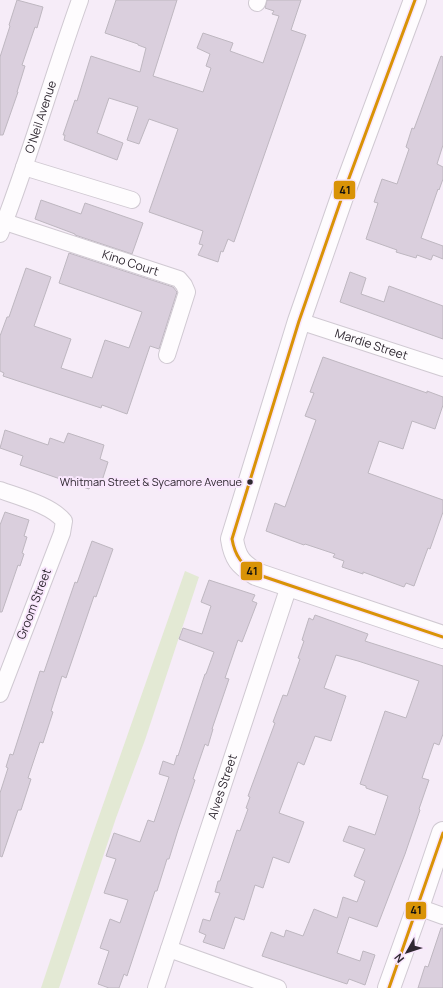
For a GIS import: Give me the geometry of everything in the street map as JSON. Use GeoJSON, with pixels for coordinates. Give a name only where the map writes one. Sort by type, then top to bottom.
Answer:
{"type":"FeatureCollection","features":[{"type":"Feature","properties":{"kind":"street","name":"O'Neil Avenue"},"geometry":{"type":"LineString","coordinates":[[2,228],[24,168],[80,0]]}},
{"type":"Feature","properties":{"kind":"street"},"geometry":{"type":"LineString","coordinates":[[415,0],[342,197],[299,321],[232,540],[234,553],[244,567],[256,574],[443,637]]}},
{"type":"Feature","properties":{"kind":"street"},"geometry":{"type":"LineString","coordinates":[[24,168],[132,200]]}},
{"type":"Feature","properties":{"kind":"street","name":"Kino Court"},"geometry":{"type":"LineString","coordinates":[[2,228],[179,279],[187,292],[167,355]]}},
{"type":"Feature","properties":{"kind":"street","name":"Mardie Street"},"geometry":{"type":"LineString","coordinates":[[299,321],[443,368]]}},
{"type":"Feature","properties":{"kind":"street","name":"Groom Street"},"geometry":{"type":"LineString","coordinates":[[0,490],[39,504],[60,515],[64,521],[62,533],[0,694]]}},
{"type":"Feature","properties":{"kind":"street","name":"Alves Street"},"geometry":{"type":"LineString","coordinates":[[156,988],[289,586]]}},
{"type":"Feature","properties":{"kind":"street"},"geometry":{"type":"LineString","coordinates":[[389,988],[443,833]]}},
{"type":"Feature","properties":{"kind":"street"},"geometry":{"type":"LineString","coordinates":[[418,907],[443,916]]}},
{"type":"Feature","properties":{"kind":"street"},"geometry":{"type":"LineString","coordinates":[[169,949],[278,988]]}},
{"type":"Feature","properties":{"kind":"green space"},"geometry":{"type":"Polygon","coordinates":[[[185,571],[199,577],[145,740],[116,818],[59,988],[41,988],[91,839],[185,571]]]}},
{"type":"Feature","properties":{"kind":"building"},"geometry":{"type":"Polygon","coordinates":[[[17,0],[43,7],[37,28],[35,27],[22,65],[25,66],[18,92],[3,135],[0,135],[0,57],[17,0]]]}},
{"type":"Feature","properties":{"kind":"building"},"geometry":{"type":"Polygon","coordinates":[[[116,0],[177,0],[153,76],[203,92],[211,68],[206,66],[210,54],[197,48],[203,33],[233,43],[230,51],[263,63],[279,16],[272,14],[274,11],[265,8],[267,0],[301,0],[291,30],[306,35],[234,242],[228,239],[223,252],[221,251],[218,262],[198,255],[203,245],[199,244],[203,231],[149,212],[178,129],[149,119],[139,144],[127,140],[138,107],[109,98],[97,133],[123,143],[117,160],[64,140],[65,135],[63,135],[75,100],[77,101],[91,56],[140,72],[146,48],[105,33],[116,0]]]}},
{"type":"Feature","properties":{"kind":"building"},"geometry":{"type":"Polygon","coordinates":[[[441,56],[443,57],[443,145],[437,164],[443,167],[443,179],[421,238],[443,246],[443,259],[433,255],[431,260],[417,255],[416,258],[396,252],[397,250],[366,239],[378,203],[374,202],[382,179],[397,184],[409,149],[406,147],[412,128],[414,129],[441,56]]]}},
{"type":"Feature","properties":{"kind":"building"},"geometry":{"type":"Polygon","coordinates":[[[41,200],[81,214],[85,203],[143,223],[132,254],[75,235],[35,219],[41,200]]]}},
{"type":"Feature","properties":{"kind":"building"},"geometry":{"type":"Polygon","coordinates":[[[69,253],[173,287],[177,292],[159,349],[150,346],[127,414],[102,405],[101,408],[3,376],[4,373],[0,371],[0,336],[7,317],[9,317],[26,268],[51,277],[34,326],[71,339],[61,368],[92,378],[105,340],[129,348],[142,312],[59,283],[69,253]]]}},
{"type":"Feature","properties":{"kind":"building"},"geometry":{"type":"Polygon","coordinates":[[[350,272],[366,278],[361,294],[384,302],[389,286],[443,306],[443,339],[340,302],[350,272]]]}},
{"type":"Feature","properties":{"kind":"building"},"geometry":{"type":"Polygon","coordinates":[[[323,357],[427,393],[427,391],[443,397],[443,405],[435,429],[412,421],[403,449],[379,441],[368,473],[443,500],[443,512],[430,549],[428,548],[414,586],[406,583],[404,587],[363,572],[363,574],[342,567],[344,561],[333,557],[335,554],[305,544],[304,545],[266,531],[275,503],[285,507],[316,420],[305,416],[314,393],[310,392],[323,357]]]}},
{"type":"Feature","properties":{"kind":"building"},"geometry":{"type":"Polygon","coordinates":[[[5,430],[48,445],[50,438],[64,443],[68,433],[104,445],[100,459],[108,462],[101,484],[92,481],[89,489],[20,465],[23,456],[0,448],[5,430]]]}},
{"type":"Feature","properties":{"kind":"building"},"geometry":{"type":"Polygon","coordinates":[[[5,512],[29,520],[24,536],[27,537],[22,553],[24,554],[20,566],[18,565],[2,612],[0,612],[0,525],[5,512]]]}},
{"type":"Feature","properties":{"kind":"building"},"geometry":{"type":"Polygon","coordinates":[[[92,541],[113,549],[96,597],[94,596],[66,678],[62,676],[43,743],[40,742],[28,778],[31,779],[21,810],[18,810],[2,857],[0,856],[0,793],[8,768],[6,767],[10,754],[13,755],[40,671],[44,672],[75,582],[77,583],[92,541]]]}},
{"type":"Feature","properties":{"kind":"building"},"geometry":{"type":"Polygon","coordinates":[[[209,580],[255,595],[252,601],[257,603],[242,642],[238,640],[225,678],[229,679],[212,729],[208,746],[205,744],[193,779],[195,780],[169,859],[167,859],[157,891],[155,891],[127,976],[124,974],[119,988],[109,988],[98,984],[109,951],[100,948],[110,919],[120,923],[128,900],[104,893],[116,859],[106,856],[114,833],[140,842],[148,820],[154,822],[169,777],[159,774],[163,761],[174,765],[214,652],[179,639],[183,628],[202,634],[211,606],[201,602],[209,580]]]}},
{"type":"Feature","properties":{"kind":"building"},"geometry":{"type":"Polygon","coordinates":[[[315,615],[368,634],[365,641],[443,666],[443,734],[439,745],[434,743],[422,778],[429,780],[405,854],[377,927],[349,917],[337,953],[360,961],[363,951],[375,955],[365,985],[349,979],[347,984],[262,956],[271,932],[284,937],[286,930],[303,936],[314,909],[337,918],[343,897],[357,902],[365,881],[354,876],[365,849],[343,841],[349,826],[375,835],[388,796],[366,788],[366,786],[360,784],[385,711],[406,718],[419,681],[358,661],[336,655],[324,688],[346,696],[331,741],[315,736],[304,765],[298,762],[279,813],[304,822],[289,863],[273,857],[263,888],[255,885],[244,920],[235,917],[224,949],[203,942],[206,935],[199,932],[203,919],[210,921],[220,893],[215,892],[218,881],[220,881],[237,830],[240,831],[248,809],[246,808],[250,797],[248,796],[275,723],[273,722],[283,695],[287,696],[300,659],[298,658],[304,641],[302,640],[309,618],[313,620],[315,615]]]}},
{"type":"Feature","properties":{"kind":"building"},"geometry":{"type":"Polygon","coordinates":[[[441,928],[443,928],[443,988],[418,988],[425,966],[428,967],[441,928]]]}},
{"type":"Feature","properties":{"kind":"transit line","name":"41"},"geometry":{"type":"LineString","coordinates":[[415,0],[342,197],[299,321],[232,539],[240,560],[256,574],[443,637]]}},
{"type":"Feature","properties":{"kind":"transit line","name":"41"},"geometry":{"type":"LineString","coordinates":[[389,988],[443,833]]}},
{"type":"Feature","properties":{"kind":"place","name":"Whitman Street & Sycamore Avenue"},"geometry":{"type":"Point","coordinates":[250,482]}}]}
